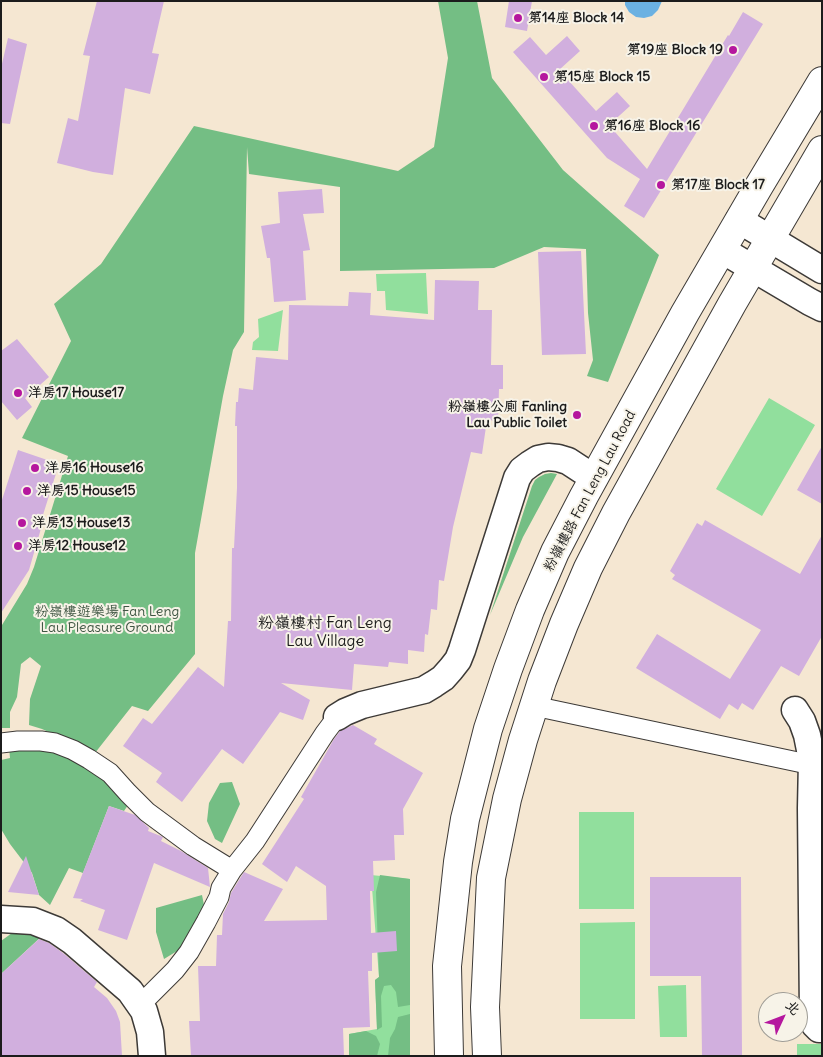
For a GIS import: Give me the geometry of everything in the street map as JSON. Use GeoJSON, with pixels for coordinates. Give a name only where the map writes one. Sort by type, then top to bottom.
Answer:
{"type":"FeatureCollection","features":[{"type":"Feature","properties":{"kind":"street","name":"粉嶺樓路 Fan Leng Lau Road"},"geometry":{"type":"LineString","coordinates":[[449,1056],[447,966],[458,862],[465,818],[488,729],[530,610],[556,552],[594,478],[739,220],[822,81]]}},
{"type":"Feature","properties":{"kind":"street"},"geometry":{"type":"LineString","coordinates":[[487,1056],[485,1007],[491,878],[507,799],[542,681],[564,624],[616,513],[753,268],[822,150]]}},
{"type":"Feature","properties":{"kind":"street"},"geometry":{"type":"LineString","coordinates":[[739,220],[822,270]]}},
{"type":"Feature","properties":{"kind":"street"},"geometry":{"type":"LineString","coordinates":[[722,250],[822,308]]}},
{"type":"Feature","properties":{"kind":"street"},"geometry":{"type":"LineString","coordinates":[[140,1006],[175,970],[189,952],[232,870],[254,841],[325,732],[337,717],[362,705],[424,690],[439,681],[458,660],[517,478],[522,470],[538,459],[558,458],[568,461],[594,478]]}},
{"type":"Feature","properties":{"kind":"street"},"geometry":{"type":"LineString","coordinates":[[534,706],[812,764]]}},
{"type":"Feature","properties":{"kind":"street"},"geometry":{"type":"LineString","coordinates":[[795,710],[802,720],[807,735],[812,764],[811,808],[817,824],[813,1016],[814,1024],[819,1029],[822,1029]]}},
{"type":"Feature","properties":{"kind":"street"},"geometry":{"type":"LineString","coordinates":[[1,743],[18,740],[40,741],[55,743],[73,750],[110,773],[147,812],[193,846],[232,870]]}},
{"type":"Feature","properties":{"kind":"street"},"geometry":{"type":"LineString","coordinates":[[1,919],[33,921],[56,930],[72,940],[130,991],[144,1011],[150,1032],[152,1056]]}},
{"type":"Feature","properties":{"kind":"green space","name":"粉嶺樓遊樂場 Fan Leng Lau Pleasure Ground"},"geometry":{"type":"Polygon","coordinates":[[[438,1],[477,1],[492,78],[563,170],[659,255],[608,382],[587,376],[593,360],[588,313],[586,249],[544,247],[494,268],[340,271],[340,187],[249,174],[247,147],[244,332],[233,350],[195,553],[195,654],[148,711],[132,706],[95,753],[29,725],[30,699],[41,666],[30,657],[21,664],[17,697],[10,712],[10,728],[1,728],[2,625],[27,584],[34,567],[68,456],[22,438],[71,341],[54,304],[101,264],[194,126],[398,171],[434,147],[448,58],[438,1]]]}},
{"type":"Feature","properties":{"kind":"green space"},"geometry":{"type":"Polygon","coordinates":[[[426,273],[428,314],[386,310],[385,291],[377,291],[376,274],[426,273]]]}},
{"type":"Feature","properties":{"kind":"green space"},"geometry":{"type":"Polygon","coordinates":[[[283,310],[278,351],[252,350],[253,342],[259,337],[258,319],[283,310]]]}},
{"type":"Feature","properties":{"kind":"green space"},"geometry":{"type":"Polygon","coordinates":[[[769,398],[815,425],[762,516],[716,489],[769,398]]]}},
{"type":"Feature","properties":{"kind":"green space"},"geometry":{"type":"Polygon","coordinates":[[[551,473],[557,474],[523,537],[490,615],[532,486],[539,477],[551,473]]]}},
{"type":"Feature","properties":{"kind":"green space"},"geometry":{"type":"Polygon","coordinates":[[[34,745],[83,761],[130,802],[124,811],[109,806],[83,873],[69,868],[50,905],[39,895],[32,873],[1,829],[1,760],[10,758],[9,747],[34,745]]]}},
{"type":"Feature","properties":{"kind":"green space"},"geometry":{"type":"Polygon","coordinates":[[[232,782],[240,804],[222,843],[215,839],[207,821],[209,803],[220,783],[232,782]]]}},
{"type":"Feature","properties":{"kind":"green space"},"geometry":{"type":"Polygon","coordinates":[[[579,812],[634,812],[634,909],[579,909],[579,812]]]}},
{"type":"Feature","properties":{"kind":"green space"},"geometry":{"type":"Polygon","coordinates":[[[371,875],[410,879],[410,1056],[349,1056],[349,1034],[377,1029],[375,980],[379,977],[371,875]]]}},
{"type":"Feature","properties":{"kind":"green space"},"geometry":{"type":"Polygon","coordinates":[[[380,875],[410,879],[410,1005],[398,1007],[396,992],[391,985],[384,986],[381,996],[382,1027],[377,1030],[375,980],[379,977],[376,892],[380,875]]]}},
{"type":"Feature","properties":{"kind":"green space"},"geometry":{"type":"Polygon","coordinates":[[[202,895],[204,905],[182,948],[164,959],[156,932],[156,908],[202,895]]]}},
{"type":"Feature","properties":{"kind":"green space"},"geometry":{"type":"Polygon","coordinates":[[[635,922],[635,1019],[580,1019],[580,923],[635,922]]]}},
{"type":"Feature","properties":{"kind":"green space"},"geometry":{"type":"Polygon","coordinates":[[[26,932],[42,936],[1,974],[1,941],[12,933],[26,932]]]}},
{"type":"Feature","properties":{"kind":"green space"},"geometry":{"type":"Polygon","coordinates":[[[686,985],[687,1037],[660,1037],[658,986],[686,985]]]}},
{"type":"Feature","properties":{"kind":"green space"},"geometry":{"type":"Polygon","coordinates":[[[410,1014],[410,1056],[388,1056],[390,1038],[398,1017],[410,1014]]]}},
{"type":"Feature","properties":{"kind":"green space"},"geometry":{"type":"Polygon","coordinates":[[[366,1031],[376,1036],[380,1044],[377,1056],[349,1056],[349,1034],[366,1031]]]}},
{"type":"Feature","properties":{"kind":"green space"},"geometry":{"type":"Polygon","coordinates":[[[797,1044],[822,1044],[822,1056],[797,1056],[797,1044]]]}},
{"type":"Feature","properties":{"kind":"water"},"geometry":{"type":"Polygon","coordinates":[[[625,1],[662,1],[658,10],[652,16],[644,18],[636,17],[629,12],[625,1]]]}},
{"type":"Feature","properties":{"kind":"building"},"geometry":{"type":"Polygon","coordinates":[[[97,1],[164,1],[152,53],[159,54],[150,94],[125,88],[113,175],[57,163],[68,118],[78,121],[90,56],[83,55],[97,1]]]}},
{"type":"Feature","properties":{"kind":"building","name":"第14座 Block 14"},"geometry":{"type":"Polygon","coordinates":[[[509,1],[532,1],[527,31],[505,27],[509,1]]]}},
{"type":"Feature","properties":{"kind":"building"},"geometry":{"type":"Polygon","coordinates":[[[743,12],[763,24],[644,218],[624,206],[640,179],[607,158],[513,52],[530,37],[546,55],[567,36],[580,51],[559,70],[596,111],[617,92],[630,106],[609,125],[647,169],[743,12]]]}},
{"type":"Feature","properties":{"kind":"building"},"geometry":{"type":"Polygon","coordinates":[[[8,38],[27,44],[10,124],[1,123],[1,68],[8,38]]]}},
{"type":"Feature","properties":{"kind":"building"},"geometry":{"type":"Polygon","coordinates":[[[322,189],[324,213],[303,214],[310,250],[303,251],[306,300],[274,302],[270,258],[267,258],[261,226],[280,223],[278,192],[322,189]]]}},
{"type":"Feature","properties":{"kind":"building"},"geometry":{"type":"Polygon","coordinates":[[[581,251],[586,354],[542,355],[538,252],[581,251]]]}},
{"type":"Feature","properties":{"kind":"building"},"geometry":{"type":"Polygon","coordinates":[[[435,280],[479,281],[478,310],[492,310],[491,365],[503,365],[503,389],[499,389],[498,421],[487,420],[482,454],[471,452],[453,527],[444,581],[439,580],[437,610],[431,609],[428,635],[425,634],[424,652],[408,650],[408,664],[389,662],[388,667],[354,664],[352,690],[281,683],[310,700],[303,720],[280,712],[243,764],[222,749],[182,802],[156,782],[162,773],[123,746],[143,718],[152,724],[198,667],[224,687],[228,621],[231,621],[232,548],[234,548],[237,488],[237,426],[235,426],[236,402],[238,402],[239,388],[253,390],[256,357],[288,360],[289,305],[348,306],[349,292],[371,293],[370,315],[434,320],[435,280]]]}},
{"type":"Feature","properties":{"kind":"building","name":"洋房17 House17"},"geometry":{"type":"Polygon","coordinates":[[[17,339],[49,377],[25,398],[32,407],[17,420],[1,401],[1,351],[17,339]]]}},
{"type":"Feature","properties":{"kind":"building"},"geometry":{"type":"Polygon","coordinates":[[[822,446],[822,504],[797,490],[822,446]]]}},
{"type":"Feature","properties":{"kind":"building"},"geometry":{"type":"Polygon","coordinates":[[[18,450],[59,464],[42,518],[44,518],[29,570],[1,613],[1,503],[18,450]]]}},
{"type":"Feature","properties":{"kind":"building"},"geometry":{"type":"Polygon","coordinates":[[[705,520],[800,574],[822,535],[822,636],[799,676],[781,666],[753,710],[742,703],[738,710],[729,704],[720,719],[636,668],[657,634],[730,679],[761,630],[672,579],[675,575],[670,571],[697,523],[702,526],[705,520]]]}},
{"type":"Feature","properties":{"kind":"building"},"geometry":{"type":"Polygon","coordinates":[[[353,725],[377,739],[374,744],[423,773],[403,809],[404,835],[394,835],[395,860],[373,861],[374,891],[370,891],[371,933],[396,931],[397,951],[372,953],[372,971],[368,971],[370,1027],[343,1028],[344,1056],[191,1056],[189,1021],[200,1021],[198,966],[216,966],[217,935],[222,935],[223,914],[231,893],[244,872],[283,889],[264,921],[327,920],[326,886],[296,866],[287,882],[262,864],[304,799],[301,797],[334,739],[340,731],[353,725]]]}},
{"type":"Feature","properties":{"kind":"building"},"geometry":{"type":"Polygon","coordinates":[[[109,806],[135,815],[149,828],[148,831],[163,837],[161,841],[208,868],[210,887],[154,863],[127,940],[98,930],[105,910],[80,901],[83,899],[73,898],[109,806]]]}},
{"type":"Feature","properties":{"kind":"building"},"geometry":{"type":"Polygon","coordinates":[[[26,856],[39,895],[8,892],[26,856]]]}},
{"type":"Feature","properties":{"kind":"building"},"geometry":{"type":"Polygon","coordinates":[[[650,877],[741,877],[742,1056],[702,1056],[701,976],[650,976],[650,877]]]}},
{"type":"Feature","properties":{"kind":"building"},"geometry":{"type":"Polygon","coordinates":[[[39,939],[49,943],[63,953],[97,982],[94,987],[107,998],[116,1011],[120,1022],[122,1056],[1,1056],[1,974],[39,939]]]}},
{"type":"Feature","properties":{"kind":"place","name":"第14座 Block 14"},"geometry":{"type":"Point","coordinates":[518,18]}},
{"type":"Feature","properties":{"kind":"place","name":"第19座 Block 19"},"geometry":{"type":"Point","coordinates":[733,50]}},
{"type":"Feature","properties":{"kind":"place","name":"第15座 Block 15"},"geometry":{"type":"Point","coordinates":[544,77]}},
{"type":"Feature","properties":{"kind":"place","name":"第16座 Block 16"},"geometry":{"type":"Point","coordinates":[594,126]}},
{"type":"Feature","properties":{"kind":"place","name":"第17座 Block 17"},"geometry":{"type":"Point","coordinates":[661,185]}},
{"type":"Feature","properties":{"kind":"place","name":"洋房17 House17"},"geometry":{"type":"Point","coordinates":[18,393]}},
{"type":"Feature","properties":{"kind":"place","name":"粉嶺樓公廁 Fanling Lau Public Toilet"},"geometry":{"type":"Point","coordinates":[577,415]}},
{"type":"Feature","properties":{"kind":"place","name":"洋房16 House16"},"geometry":{"type":"Point","coordinates":[35,468]}},
{"type":"Feature","properties":{"kind":"place","name":"洋房15 House15"},"geometry":{"type":"Point","coordinates":[27,491]}},
{"type":"Feature","properties":{"kind":"place","name":"洋房13 House13"},"geometry":{"type":"Point","coordinates":[22,523]}},
{"type":"Feature","properties":{"kind":"place","name":"洋房12 House12"},"geometry":{"type":"Point","coordinates":[18,546]}},
{"type":"Feature","properties":{"kind":"district","name":"粉嶺樓村 Fan Leng Lau Village"},"geometry":{"type":"Point","coordinates":[325,632]}}]}
